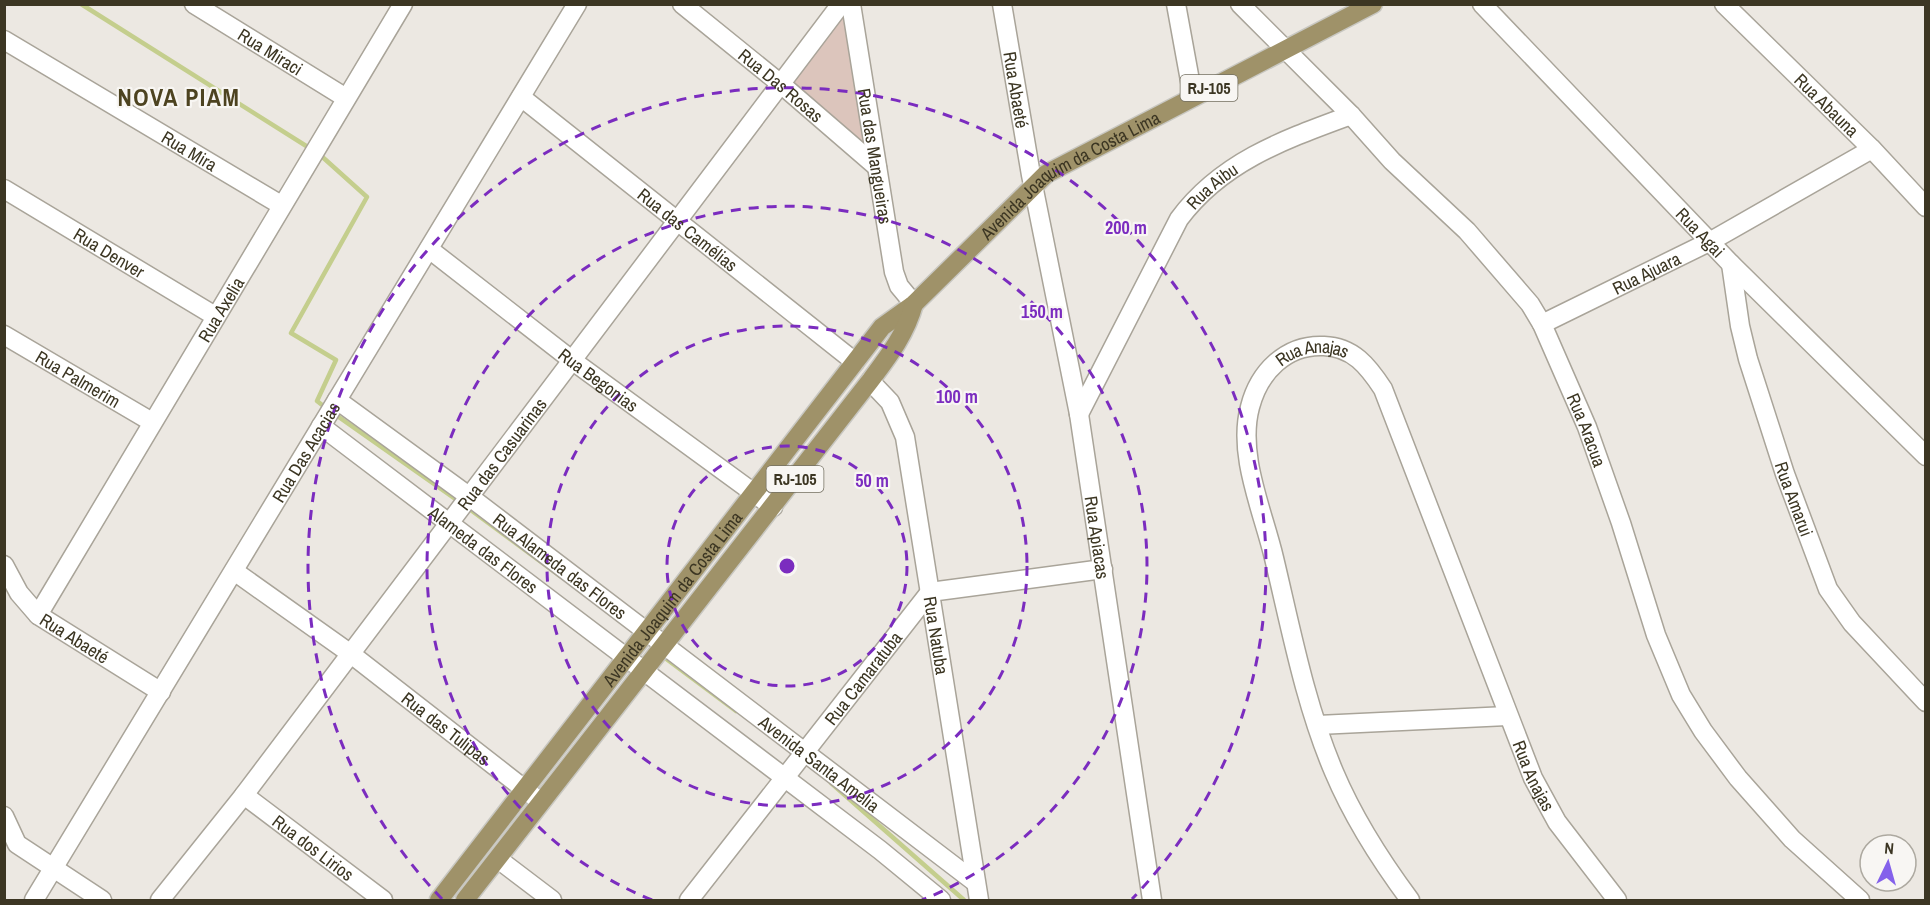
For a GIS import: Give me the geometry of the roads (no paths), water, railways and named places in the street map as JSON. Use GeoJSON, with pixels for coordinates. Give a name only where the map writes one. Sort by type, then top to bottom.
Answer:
{"type":"FeatureCollection","features":[{"type":"Feature","properties":{"kind":"main road","name":"Avenida Joaquim da Costa Lima"},"geometry":{"type":"LineString","coordinates":[[439,900],[882,327],[914,304],[1032,180],[1373,4]]}},
{"type":"Feature","properties":{"kind":"main road","name":"Avenida Joaquim da Costa Lima"},"geometry":{"type":"LineString","coordinates":[[465,900],[540,802],[665,647],[870,381],[896,345],[909,321],[914,304]]}},
{"type":"Feature","properties":{"kind":"street","name":"Rua Miraci"},"geometry":{"type":"LineString","coordinates":[[194,4],[345,98]]}},
{"type":"Feature","properties":{"kind":"street","name":"Rua Axelia"},"geometry":{"type":"LineString","coordinates":[[38,615],[403,4]]}},
{"type":"Feature","properties":{"kind":"street","name":"Rua Das Acacias"},"geometry":{"type":"LineString","coordinates":[[34,900],[577,4]]}},
{"type":"Feature","properties":{"kind":"street","name":"Rua Das Rosas"},"geometry":{"type":"LineString","coordinates":[[682,4],[782,85],[877,167]]}},
{"type":"Feature","properties":{"kind":"street","name":"Rua das Casuarinas"},"geometry":{"type":"LineString","coordinates":[[160,900],[244,795],[678,223],[841,4]]}},
{"type":"Feature","properties":{"kind":"street","name":"Rua das Mangueiras"},"geometry":{"type":"LineString","coordinates":[[850,4],[894,272],[899,286],[914,304]]}},
{"type":"Feature","properties":{"kind":"street","name":"Rua Abaeté"},"geometry":{"type":"LineString","coordinates":[[1002,4],[1032,180]]}},
{"type":"Feature","properties":{"kind":"street"},"geometry":{"type":"LineString","coordinates":[[1176,4],[1193,97]]}},
{"type":"Feature","properties":{"kind":"street","name":"Rua Aracua"},"geometry":{"type":"LineString","coordinates":[[1240,4],[1351,115],[1392,161],[1467,231],[1508,277],[1542,324],[1587,427],[1621,523],[1656,635],[1681,695],[1703,731],[1738,778],[1792,839],[1860,900]]}},
{"type":"Feature","properties":{"kind":"street","name":"Rua Agai"},"geometry":{"type":"LineString","coordinates":[[1482,4],[1731,264],[1926,456]]}},
{"type":"Feature","properties":{"kind":"street","name":"Rua Abauna"},"geometry":{"type":"LineString","coordinates":[[1724,4],[1872,148],[1926,207]]}},
{"type":"Feature","properties":{"kind":"street","name":"Rua Mira"},"geometry":{"type":"LineString","coordinates":[[4,40],[281,205]]}},
{"type":"Feature","properties":{"kind":"street","name":"Rua das Camélias"},"geometry":{"type":"LineString","coordinates":[[521,97],[855,362]]}},
{"type":"Feature","properties":{"kind":"street","name":"Rua Aibu"},"geometry":{"type":"LineString","coordinates":[[1080,414],[1179,219],[1195,198],[1245,159],[1282,140],[1351,115]]}},
{"type":"Feature","properties":{"kind":"street","name":"Rua Ajuara"},"geometry":{"type":"LineString","coordinates":[[1542,324],[1711,241],[1872,148]]}},
{"type":"Feature","properties":{"kind":"street","name":"Rua Apiacas"},"geometry":{"type":"LineString","coordinates":[[1032,180],[1080,414],[1152,900]]}},
{"type":"Feature","properties":{"kind":"street","name":"Rua Denver"},"geometry":{"type":"LineString","coordinates":[[4,189],[215,316]]}},
{"type":"Feature","properties":{"kind":"street","name":"Rua Begonias"},"geometry":{"type":"LineString","coordinates":[[429,249],[573,361],[773,507]]}},
{"type":"Feature","properties":{"kind":"street","name":"Rua Amarui"},"geometry":{"type":"LineString","coordinates":[[1731,264],[1740,326],[1748,359],[1785,474],[1828,589],[1837,606],[1926,702]]}},
{"type":"Feature","properties":{"kind":"street","name":"Rua Palmerim"},"geometry":{"type":"LineString","coordinates":[[4,335],[152,422]]}},
{"type":"Feature","properties":{"kind":"street","name":"Rua Anajas"},"geometry":{"type":"LineString","coordinates":[[1410,900],[1361,826],[1334,772],[1295,647],[1254,482],[1247,440],[1249,408],[1271,366],[1294,350],[1324,346],[1343,349],[1357,356],[1383,389],[1507,716],[1533,778],[1557,822],[1617,900]]}},
{"type":"Feature","properties":{"kind":"street","name":"Rua Natuba"},"geometry":{"type":"LineString","coordinates":[[870,381],[890,402],[905,437],[979,900]]}},
{"type":"Feature","properties":{"kind":"street","name":"Rua Alameda das Flores"},"geometry":{"type":"LineString","coordinates":[[337,400],[470,496],[665,647]]}},
{"type":"Feature","properties":{"kind":"street","name":"Alameda das Flores"},"geometry":{"type":"LineString","coordinates":[[321,426],[645,671]]}},
{"type":"Feature","properties":{"kind":"street","name":"Rua Abaeté"},"geometry":{"type":"LineString","coordinates":[[4,565],[19,593],[38,615],[161,692]]}},
{"type":"Feature","properties":{"kind":"street"},"geometry":{"type":"LineString","coordinates":[[930,592],[1103,569]]}},
{"type":"Feature","properties":{"kind":"street"},"geometry":{"type":"LineString","coordinates":[[234,571],[351,654]]}},
{"type":"Feature","properties":{"kind":"street","name":"Rua Camaratuba"},"geometry":{"type":"LineString","coordinates":[[688,900],[930,592]]}},
{"type":"Feature","properties":{"kind":"street","name":"Avenida Santa Amelia"},"geometry":{"type":"LineString","coordinates":[[665,647],[975,882]]}},
{"type":"Feature","properties":{"kind":"street","name":"Rua das Tulipas"},"geometry":{"type":"LineString","coordinates":[[351,654],[540,802]]}},
{"type":"Feature","properties":{"kind":"street","name":"Avenida Santa Amelia"},"geometry":{"type":"LineString","coordinates":[[645,671],[908,872],[941,900]]}},
{"type":"Feature","properties":{"kind":"street"},"geometry":{"type":"LineString","coordinates":[[1318,725],[1507,716]]}},
{"type":"Feature","properties":{"kind":"street","name":"Rua dos Lirios"},"geometry":{"type":"LineString","coordinates":[[244,795],[383,900]]}},
{"type":"Feature","properties":{"kind":"street"},"geometry":{"type":"LineString","coordinates":[[4,816],[17,844],[102,900]]}},
{"type":"Feature","properties":{"kind":"street"},"geometry":{"type":"LineString","coordinates":[[498,859],[552,900]]}},
{"type":"Feature","properties":{"kind":"waterway"},"geometry":{"type":"LineString","coordinates":[[81,4],[311,149]]}},
{"type":"Feature","properties":{"kind":"waterway"},"geometry":{"type":"LineString","coordinates":[[318,153],[367,197],[291,333],[336,360],[317,401],[326,408]]}},
{"type":"Feature","properties":{"kind":"waterway"},"geometry":{"type":"LineString","coordinates":[[333,413],[461,503]]}},
{"type":"Feature","properties":{"kind":"waterway"},"geometry":{"type":"LineString","coordinates":[[468,508],[560,576]]}},
{"type":"Feature","properties":{"kind":"waterway"},"geometry":{"type":"LineString","coordinates":[[661,655],[736,711]]}},
{"type":"Feature","properties":{"kind":"waterway"},"geometry":{"type":"LineString","coordinates":[[831,783],[964,900]]}},
{"type":"Feature","properties":{"kind":"district","name":"NOVA PIAM"},"geometry":{"type":"Point","coordinates":[179,97]}}]}
